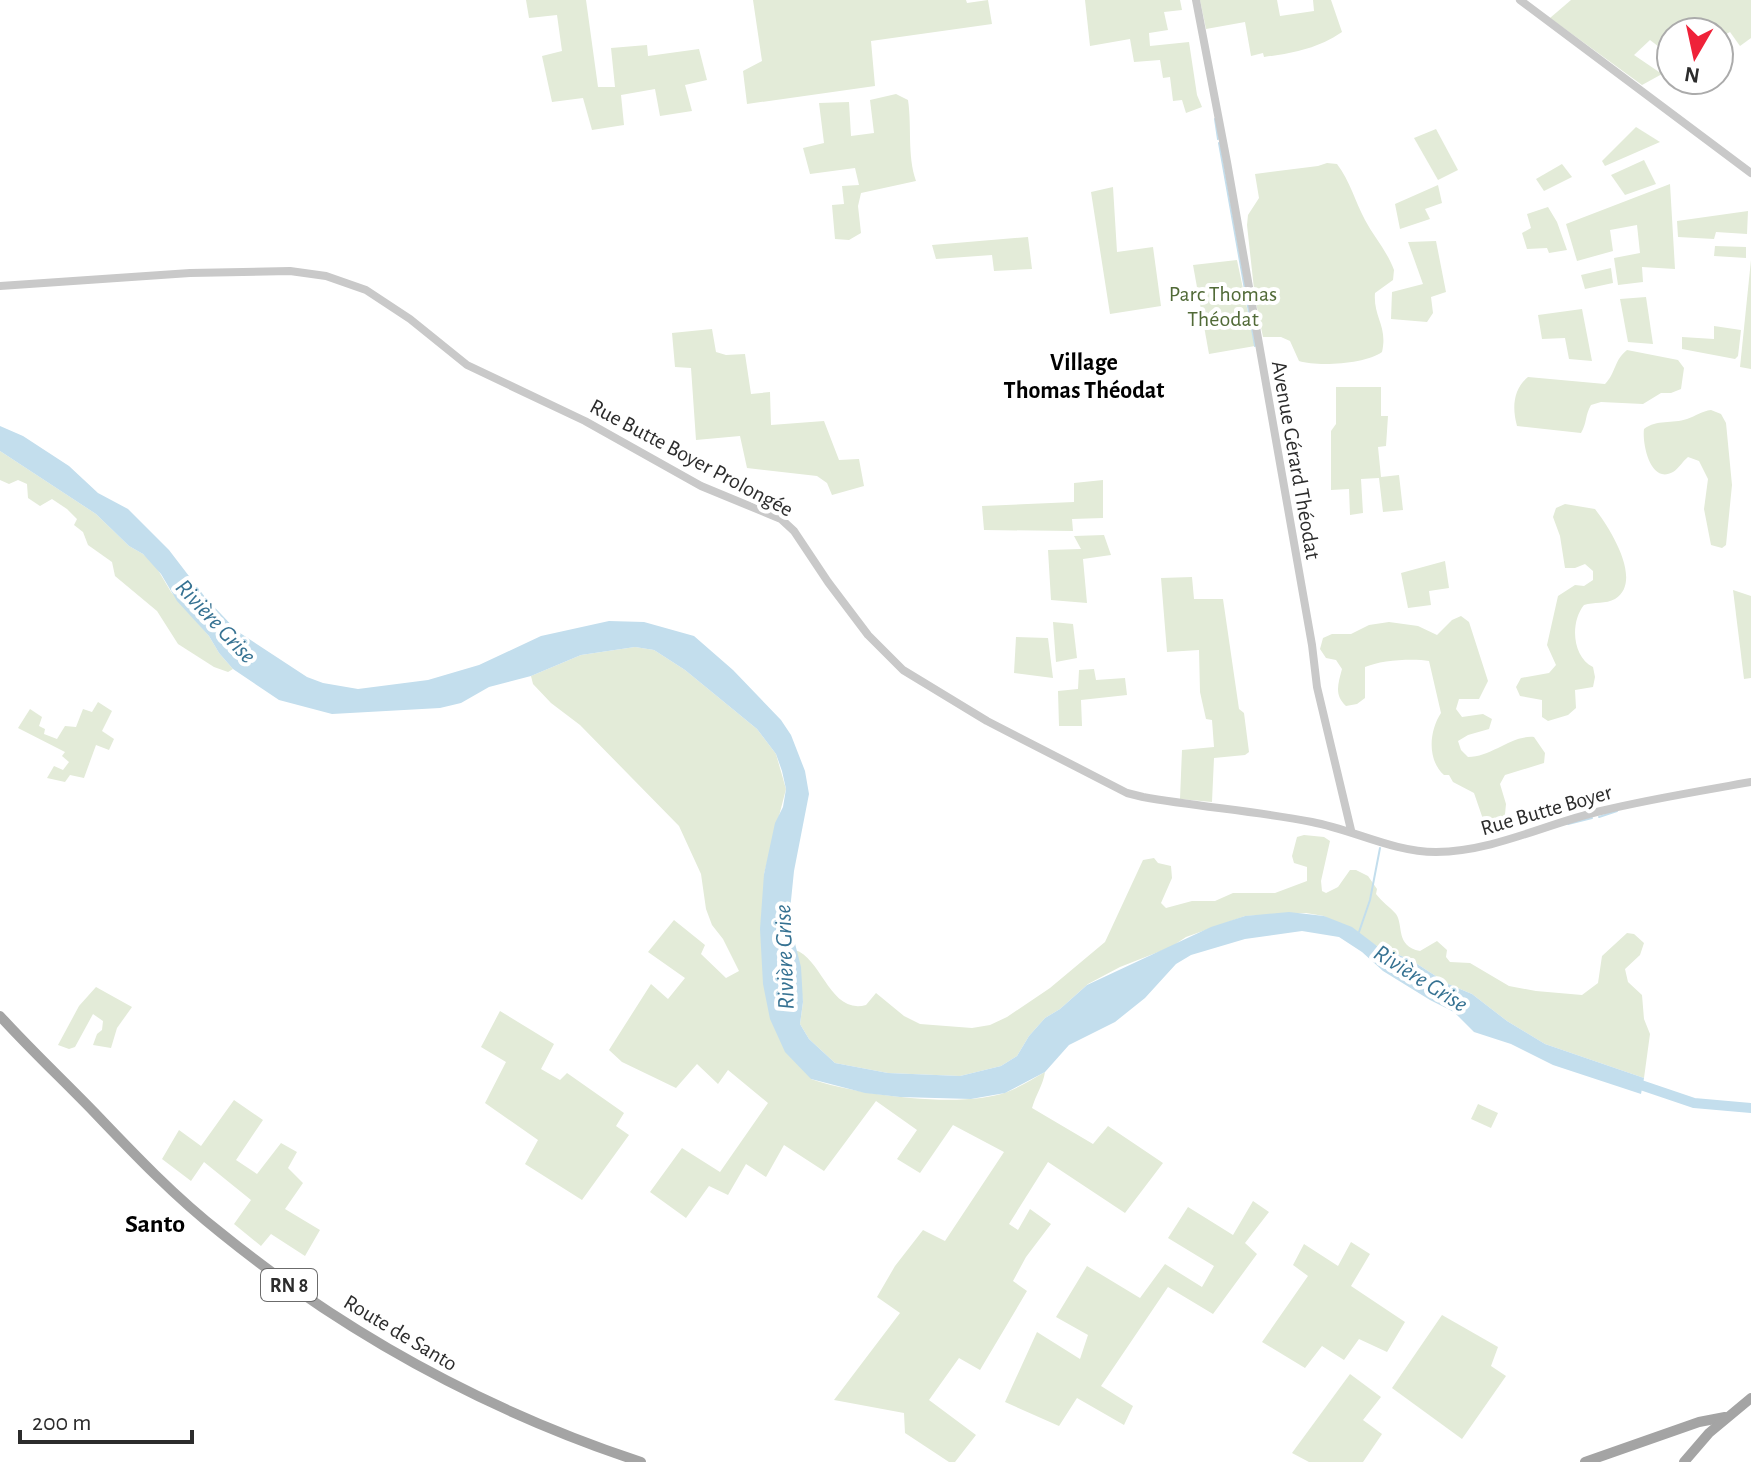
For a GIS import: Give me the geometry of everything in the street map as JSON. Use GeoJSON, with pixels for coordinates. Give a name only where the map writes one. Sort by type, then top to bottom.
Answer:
{"type":"FeatureCollection","features":[{"type":"Feature","properties":{"kind":"main road","name":"Route de Santo"},"geometry":{"type":"LineString","coordinates":[[0,1016],[177,1194],[220,1232],[326,1311],[391,1353],[471,1395],[571,1437],[641,1462]]}},
{"type":"Feature","properties":{"kind":"main road"},"geometry":{"type":"LineString","coordinates":[[1684,1462],[1725,1417],[1751,1398]]}},
{"type":"Feature","properties":{"kind":"main road"},"geometry":{"type":"LineString","coordinates":[[1585,1462],[1699,1422],[1725,1417]]}},
{"type":"Feature","properties":{"kind":"street","name":"Avenue Gérard Théodat"},"geometry":{"type":"LineString","coordinates":[[1196,0],[1312,645],[1315,679],[1351,830]]}},
{"type":"Feature","properties":{"kind":"street"},"geometry":{"type":"LineString","coordinates":[[1520,0],[1751,173]]}},
{"type":"Feature","properties":{"kind":"street","name":"Rue Butte Boyer Prolongée"},"geometry":{"type":"LineString","coordinates":[[0,286],[190,273],[290,271],[326,276],[366,290],[410,319],[467,365],[585,421],[701,486],[771,513],[789,525],[845,607],[886,655],[903,670],[987,721],[1135,795],[1351,830]]}},
{"type":"Feature","properties":{"kind":"street","name":"Rue Butte Boyer"},"geometry":{"type":"LineString","coordinates":[[1351,830],[1413,850],[1437,852],[1473,848],[1523,837],[1541,828],[1597,811],[1751,782]]}},
{"type":"Feature","properties":{"kind":"green space"},"geometry":{"type":"Polygon","coordinates":[[[526,0],[586,0],[598,87],[615,87],[611,48],[647,45],[648,56],[699,49],[707,80],[685,85],[692,111],[660,116],[655,89],[621,95],[624,125],[592,130],[583,98],[552,102],[542,56],[562,51],[557,15],[529,18],[526,0]]]}},
{"type":"Feature","properties":{"kind":"green space"},"geometry":{"type":"Polygon","coordinates":[[[753,0],[966,0],[967,3],[988,0],[992,24],[871,41],[875,86],[747,104],[743,71],[762,61],[753,0]]]}},
{"type":"Feature","properties":{"kind":"green space"},"geometry":{"type":"Polygon","coordinates":[[[1085,0],[1180,0],[1182,10],[1164,12],[1168,30],[1149,33],[1150,46],[1189,42],[1197,95],[1202,107],[1186,113],[1182,100],[1173,101],[1170,77],[1163,78],[1160,60],[1134,62],[1130,39],[1090,46],[1085,0]]]}},
{"type":"Feature","properties":{"kind":"green space"},"geometry":{"type":"Polygon","coordinates":[[[1200,0],[1277,0],[1280,16],[1314,11],[1313,0],[1331,0],[1342,32],[1304,49],[1264,57],[1263,53],[1251,56],[1245,22],[1206,29],[1200,0]]]}},
{"type":"Feature","properties":{"kind":"green space"},"geometry":{"type":"Polygon","coordinates":[[[1571,0],[1751,0],[1751,38],[1740,46],[1735,39],[1735,16],[1655,16],[1655,44],[1650,40],[1634,55],[1655,69],[1655,78],[1642,85],[1550,18],[1571,0]]]}},
{"type":"Feature","properties":{"kind":"green space"},"geometry":{"type":"Polygon","coordinates":[[[896,94],[908,100],[916,181],[861,193],[858,206],[861,233],[849,240],[835,239],[832,205],[844,204],[842,186],[859,185],[855,168],[810,174],[803,148],[824,143],[819,103],[849,102],[851,136],[874,133],[870,100],[896,94]]]}},
{"type":"Feature","properties":{"kind":"green space"},"geometry":{"type":"Polygon","coordinates":[[[1636,127],[1660,142],[1605,166],[1602,161],[1636,127]]]}},
{"type":"Feature","properties":{"kind":"green space"},"geometry":{"type":"Polygon","coordinates":[[[1436,129],[1458,170],[1438,180],[1414,138],[1436,129]]]}},
{"type":"Feature","properties":{"kind":"green space"},"geometry":{"type":"Polygon","coordinates":[[[1644,160],[1656,184],[1625,195],[1611,175],[1644,160]]]}},
{"type":"Feature","properties":{"kind":"green space"},"geometry":{"type":"Polygon","coordinates":[[[1337,164],[1342,171],[1365,220],[1394,270],[1393,280],[1375,293],[1383,335],[1382,352],[1354,362],[1318,364],[1299,361],[1290,341],[1281,337],[1263,337],[1255,298],[1247,225],[1248,215],[1259,198],[1255,174],[1337,164]]]}},
{"type":"Feature","properties":{"kind":"green space"},"geometry":{"type":"Polygon","coordinates":[[[1562,164],[1572,177],[1544,191],[1536,179],[1562,164]]]}},
{"type":"Feature","properties":{"kind":"green space"},"geometry":{"type":"Polygon","coordinates":[[[1670,184],[1675,269],[1642,267],[1643,282],[1618,285],[1614,258],[1640,253],[1637,225],[1610,230],[1613,251],[1577,261],[1566,224],[1670,184]]]}},
{"type":"Feature","properties":{"kind":"green space"},"geometry":{"type":"Polygon","coordinates":[[[1438,185],[1442,203],[1425,209],[1430,219],[1400,229],[1395,204],[1438,185]]]}},
{"type":"Feature","properties":{"kind":"green space"},"geometry":{"type":"Polygon","coordinates":[[[1113,187],[1117,252],[1153,247],[1161,306],[1110,314],[1091,192],[1113,187]]]}},
{"type":"Feature","properties":{"kind":"green space"},"geometry":{"type":"Polygon","coordinates":[[[1548,207],[1567,250],[1549,253],[1547,248],[1527,249],[1522,233],[1531,228],[1527,214],[1548,207]]]}},
{"type":"Feature","properties":{"kind":"green space"},"geometry":{"type":"Polygon","coordinates":[[[1748,211],[1747,234],[1716,232],[1714,239],[1678,237],[1677,221],[1748,211]]]}},
{"type":"Feature","properties":{"kind":"green space"},"geometry":{"type":"Polygon","coordinates":[[[1028,237],[1032,269],[994,271],[992,255],[936,259],[932,245],[1028,237]]]}},
{"type":"Feature","properties":{"kind":"green space"},"geometry":{"type":"Polygon","coordinates":[[[1436,241],[1446,292],[1431,297],[1433,313],[1427,322],[1391,319],[1392,292],[1423,284],[1408,242],[1436,241]]]}},
{"type":"Feature","properties":{"kind":"green space"},"geometry":{"type":"Polygon","coordinates":[[[1715,246],[1746,247],[1746,258],[1714,256],[1715,246]]]}},
{"type":"Feature","properties":{"kind":"green space","name":"Parc Thomas Théodat"},"geometry":{"type":"Polygon","coordinates":[[[1237,260],[1255,346],[1209,354],[1193,265],[1237,260]]]}},
{"type":"Feature","properties":{"kind":"green space"},"geometry":{"type":"Polygon","coordinates":[[[1751,260],[1751,369],[1740,367],[1751,260]]]}},
{"type":"Feature","properties":{"kind":"green space"},"geometry":{"type":"Polygon","coordinates":[[[1611,268],[1613,283],[1585,289],[1581,275],[1611,268]]]}},
{"type":"Feature","properties":{"kind":"green space"},"geometry":{"type":"Polygon","coordinates":[[[1646,297],[1653,344],[1628,342],[1620,299],[1646,297]]]}},
{"type":"Feature","properties":{"kind":"green space"},"geometry":{"type":"Polygon","coordinates":[[[1582,309],[1592,361],[1569,359],[1565,338],[1542,339],[1538,315],[1582,309]]]}},
{"type":"Feature","properties":{"kind":"green space"},"geometry":{"type":"Polygon","coordinates":[[[1714,326],[1741,330],[1735,359],[1682,349],[1682,337],[1714,339],[1714,326]]]}},
{"type":"Feature","properties":{"kind":"green space"},"geometry":{"type":"Polygon","coordinates":[[[712,329],[716,352],[745,354],[751,394],[770,392],[771,425],[824,421],[839,460],[859,459],[864,486],[832,495],[827,483],[817,476],[747,468],[740,436],[696,440],[691,368],[675,367],[672,333],[712,329]]]}},
{"type":"Feature","properties":{"kind":"green space"},"geometry":{"type":"Polygon","coordinates":[[[1627,350],[1678,360],[1684,368],[1681,389],[1661,393],[1643,404],[1601,402],[1591,405],[1581,433],[1517,426],[1515,399],[1519,387],[1528,377],[1605,384],[1627,350]]]}},
{"type":"Feature","properties":{"kind":"green space"},"geometry":{"type":"Polygon","coordinates":[[[1336,387],[1381,387],[1381,416],[1388,416],[1386,446],[1378,447],[1381,477],[1399,475],[1403,510],[1383,512],[1379,478],[1361,479],[1363,513],[1350,515],[1349,489],[1331,490],[1331,431],[1336,424],[1336,387]]]}},
{"type":"Feature","properties":{"kind":"green space"},"geometry":{"type":"Polygon","coordinates":[[[1711,410],[1721,414],[1726,423],[1732,485],[1726,545],[1722,548],[1711,545],[1704,509],[1708,479],[1699,461],[1688,457],[1673,472],[1658,473],[1649,461],[1644,435],[1644,429],[1654,424],[1690,418],[1711,410]]]}},
{"type":"Feature","properties":{"kind":"green space"},"geometry":{"type":"Polygon","coordinates":[[[0,451],[96,514],[129,546],[155,565],[171,592],[233,669],[228,672],[214,667],[178,644],[157,611],[115,576],[112,562],[88,545],[83,532],[74,525],[77,519],[67,509],[52,499],[40,506],[28,498],[27,484],[18,480],[9,484],[0,480],[0,451]]]}},
{"type":"Feature","properties":{"kind":"green space"},"geometry":{"type":"Polygon","coordinates":[[[1103,480],[1103,518],[1072,519],[1073,531],[984,530],[982,506],[1074,502],[1074,483],[1103,480]]]}},
{"type":"Feature","properties":{"kind":"green space"},"geometry":{"type":"Polygon","coordinates":[[[1565,504],[1595,509],[1621,554],[1626,580],[1623,591],[1615,599],[1584,605],[1580,612],[1575,639],[1581,655],[1593,667],[1593,687],[1575,690],[1576,708],[1568,715],[1548,721],[1542,717],[1542,700],[1520,696],[1516,687],[1521,678],[1549,673],[1556,665],[1547,645],[1558,596],[1575,585],[1584,586],[1593,580],[1593,571],[1585,564],[1565,568],[1560,536],[1553,517],[1556,508],[1565,504]]]}},
{"type":"Feature","properties":{"kind":"green space"},"geometry":{"type":"Polygon","coordinates":[[[1104,535],[1111,555],[1083,559],[1087,603],[1051,600],[1048,550],[1081,549],[1074,536],[1104,535]]]}},
{"type":"Feature","properties":{"kind":"green space"},"geometry":{"type":"Polygon","coordinates":[[[1445,561],[1449,588],[1429,591],[1431,605],[1408,608],[1401,573],[1445,561]]]}},
{"type":"Feature","properties":{"kind":"green space"},"geometry":{"type":"Polygon","coordinates":[[[1192,577],[1194,599],[1223,599],[1239,709],[1244,713],[1249,752],[1214,758],[1212,802],[1180,799],[1182,750],[1214,747],[1212,720],[1206,719],[1200,692],[1199,650],[1167,652],[1161,578],[1192,577]]]}},
{"type":"Feature","properties":{"kind":"green space"},"geometry":{"type":"Polygon","coordinates":[[[1733,590],[1751,596],[1751,678],[1744,679],[1733,590]]]}},
{"type":"Feature","properties":{"kind":"green space"},"geometry":{"type":"Polygon","coordinates":[[[1461,616],[1469,622],[1488,681],[1479,699],[1459,699],[1456,709],[1462,717],[1483,714],[1492,719],[1489,729],[1458,741],[1461,750],[1468,757],[1477,756],[1517,739],[1534,737],[1545,753],[1544,763],[1505,775],[1500,784],[1506,804],[1504,824],[1494,827],[1484,822],[1474,793],[1453,782],[1449,775],[1444,775],[1435,762],[1432,737],[1441,713],[1429,661],[1397,660],[1365,667],[1365,698],[1357,704],[1346,706],[1338,693],[1342,669],[1336,660],[1326,658],[1320,649],[1323,638],[1332,634],[1351,634],[1369,625],[1389,622],[1418,626],[1437,635],[1452,620],[1461,616]]]}},
{"type":"Feature","properties":{"kind":"green space"},"geometry":{"type":"Polygon","coordinates":[[[1053,622],[1073,624],[1077,658],[1056,662],[1053,622]]]}},
{"type":"Feature","properties":{"kind":"green space"},"geometry":{"type":"Polygon","coordinates":[[[1016,637],[1048,638],[1053,678],[1014,673],[1016,637]]]}},
{"type":"Feature","properties":{"kind":"green space"},"geometry":{"type":"Polygon","coordinates":[[[635,647],[654,650],[685,670],[757,729],[776,754],[786,789],[764,874],[811,1079],[881,1095],[937,1100],[988,1097],[1007,1092],[1045,1072],[1032,1108],[1093,1144],[1108,1126],[1163,1163],[1125,1213],[1048,1162],[1009,1224],[1018,1230],[1030,1209],[1051,1224],[1026,1257],[1013,1281],[1027,1291],[980,1370],[959,1358],[929,1400],[976,1435],[955,1462],[949,1462],[905,1433],[904,1413],[834,1400],[900,1313],[877,1297],[895,1266],[923,1230],[945,1241],[1004,1152],[953,1125],[920,1173],[897,1159],[917,1130],[876,1101],[824,1171],[784,1145],[766,1177],[746,1164],[728,1195],[709,1186],[686,1218],[650,1192],[682,1148],[720,1172],[768,1103],[728,1070],[718,1084],[697,1064],[676,1088],[622,1062],[609,1050],[651,984],[668,999],[685,978],[648,952],[674,920],[705,945],[701,954],[726,978],[739,971],[712,925],[706,909],[701,874],[679,826],[580,725],[551,703],[533,684],[531,676],[581,655],[635,647]]]}},
{"type":"Feature","properties":{"kind":"green space"},"geometry":{"type":"Polygon","coordinates":[[[1094,669],[1096,680],[1125,678],[1127,695],[1081,700],[1082,726],[1059,726],[1058,691],[1078,689],[1079,670],[1094,669]]]}},
{"type":"Feature","properties":{"kind":"green space"},"geometry":{"type":"Polygon","coordinates":[[[98,702],[112,711],[102,731],[114,739],[109,750],[96,745],[84,778],[70,775],[65,782],[47,778],[54,766],[63,770],[69,762],[62,756],[65,752],[18,728],[30,709],[42,717],[39,726],[45,729],[44,734],[57,739],[65,726],[76,727],[83,709],[92,712],[98,702]]]}},
{"type":"Feature","properties":{"kind":"green space"},"geometry":{"type":"Polygon","coordinates":[[[1297,837],[1324,837],[1330,841],[1321,881],[1322,891],[1326,893],[1338,887],[1350,870],[1368,876],[1377,889],[1376,894],[1396,914],[1407,945],[1420,951],[1437,941],[1447,950],[1446,957],[1450,962],[1470,963],[1509,986],[1582,995],[1598,983],[1602,956],[1627,933],[1634,934],[1644,943],[1640,955],[1625,969],[1628,982],[1642,995],[1644,1019],[1650,1034],[1644,1078],[1545,1044],[1507,1021],[1472,994],[1448,984],[1411,960],[1377,946],[1324,916],[1306,913],[1245,916],[1186,937],[1171,947],[1120,967],[1088,984],[1045,1018],[1017,1056],[1001,1066],[960,1076],[888,1073],[835,1063],[809,1039],[800,1024],[803,1002],[795,950],[812,963],[835,994],[854,1006],[866,1005],[876,993],[904,1016],[920,1024],[972,1028],[990,1025],[1050,988],[1105,942],[1143,860],[1154,858],[1158,863],[1171,866],[1172,878],[1161,903],[1166,908],[1192,901],[1215,901],[1233,893],[1275,893],[1307,881],[1307,867],[1294,863],[1292,856],[1297,837]]]}},
{"type":"Feature","properties":{"kind":"green space"},"geometry":{"type":"Polygon","coordinates":[[[96,987],[132,1007],[117,1028],[111,1048],[93,1045],[102,1030],[103,1021],[93,1014],[75,1047],[69,1049],[58,1045],[79,1006],[96,987]]]}},
{"type":"Feature","properties":{"kind":"green space"},"geometry":{"type":"Polygon","coordinates":[[[500,1011],[554,1044],[541,1069],[560,1080],[567,1073],[624,1113],[616,1126],[629,1135],[582,1200],[525,1164],[538,1140],[485,1103],[506,1062],[481,1047],[500,1011]]]}},
{"type":"Feature","properties":{"kind":"green space"},"geometry":{"type":"Polygon","coordinates":[[[234,1100],[263,1120],[236,1160],[257,1174],[281,1143],[297,1152],[288,1168],[303,1183],[285,1209],[320,1230],[305,1256],[271,1234],[261,1246],[234,1224],[251,1200],[204,1162],[191,1181],[162,1159],[179,1130],[201,1146],[234,1100]]]}},
{"type":"Feature","properties":{"kind":"green space"},"geometry":{"type":"Polygon","coordinates":[[[1478,1104],[1498,1113],[1491,1128],[1471,1119],[1478,1104]]]}},
{"type":"Feature","properties":{"kind":"green space"},"geometry":{"type":"Polygon","coordinates":[[[1253,1201],[1269,1212],[1245,1243],[1257,1254],[1213,1314],[1168,1287],[1101,1386],[1133,1406],[1124,1425],[1077,1398],[1059,1426],[1005,1402],[1037,1332],[1080,1359],[1088,1335],[1056,1317],[1087,1266],[1140,1298],[1165,1264],[1202,1287],[1214,1266],[1168,1238],[1188,1207],[1233,1235],[1253,1201]]]}},
{"type":"Feature","properties":{"kind":"green space"},"geometry":{"type":"Polygon","coordinates":[[[1351,1242],[1370,1254],[1351,1286],[1405,1322],[1387,1352],[1359,1339],[1344,1360],[1322,1346],[1305,1368],[1262,1342],[1308,1276],[1293,1265],[1304,1244],[1338,1266],[1351,1242]]]}},
{"type":"Feature","properties":{"kind":"green space"},"geometry":{"type":"Polygon","coordinates":[[[1442,1315],[1498,1347],[1491,1366],[1506,1376],[1462,1439],[1392,1388],[1442,1315]]]}},
{"type":"Feature","properties":{"kind":"green space"},"geometry":{"type":"Polygon","coordinates":[[[1350,1374],[1381,1397],[1363,1420],[1382,1434],[1363,1462],[1309,1462],[1292,1453],[1350,1374]]]}},
{"type":"Feature","properties":{"kind":"water"},"geometry":{"type":"Polygon","coordinates":[[[0,426],[23,436],[69,466],[98,493],[128,509],[169,550],[205,597],[237,631],[307,677],[323,683],[358,689],[428,680],[479,665],[541,636],[609,621],[644,622],[694,636],[733,670],[781,720],[791,735],[805,771],[809,794],[794,871],[789,920],[801,967],[803,1002],[800,1024],[809,1039],[835,1063],[888,1073],[960,1076],[1001,1066],[1017,1056],[1045,1018],[1087,985],[1211,927],[1245,916],[1289,912],[1324,916],[1352,927],[1377,946],[1411,960],[1448,984],[1472,994],[1507,1021],[1545,1044],[1644,1078],[1641,1094],[1553,1065],[1511,1044],[1474,1032],[1454,1012],[1383,971],[1339,937],[1302,931],[1245,939],[1191,955],[1176,964],[1145,998],[1115,1022],[1069,1045],[1045,1072],[1005,1093],[971,1099],[900,1097],[865,1093],[811,1079],[785,1052],[770,1019],[763,984],[760,929],[764,874],[775,823],[783,807],[786,789],[782,771],[776,754],[757,729],[685,670],[654,650],[635,647],[581,655],[531,676],[489,687],[461,703],[440,708],[332,714],[279,700],[233,669],[143,554],[129,546],[96,514],[0,451],[0,426]]]}},
{"type":"Feature","properties":{"kind":"waterway"},"geometry":{"type":"LineString","coordinates":[[1215,119],[1218,139]]}},
{"type":"Feature","properties":{"kind":"waterway"},"geometry":{"type":"LineString","coordinates":[[1219,143],[1255,346]]}},
{"type":"Feature","properties":{"kind":"waterway"},"geometry":{"type":"LineString","coordinates":[[1599,817],[1617,811]]}},
{"type":"Feature","properties":{"kind":"waterway"},"geometry":{"type":"LineString","coordinates":[[1568,824],[1592,818]]}},
{"type":"Feature","properties":{"kind":"waterway"},"geometry":{"type":"LineString","coordinates":[[1359,932],[1370,900],[1380,848]]}},
{"type":"Feature","properties":{"kind":"waterway","name":"Rivière Grise"},"geometry":{"type":"LineString","coordinates":[[1629,1081],[1694,1103],[1751,1108]]}},
{"type":"Feature","properties":{"kind":"district","name":"Village Thomas Théodat"},"geometry":{"type":"Point","coordinates":[1084,376]}},
{"type":"Feature","properties":{"kind":"district","name":"Santo"},"geometry":{"type":"Point","coordinates":[155,1223]}}]}
